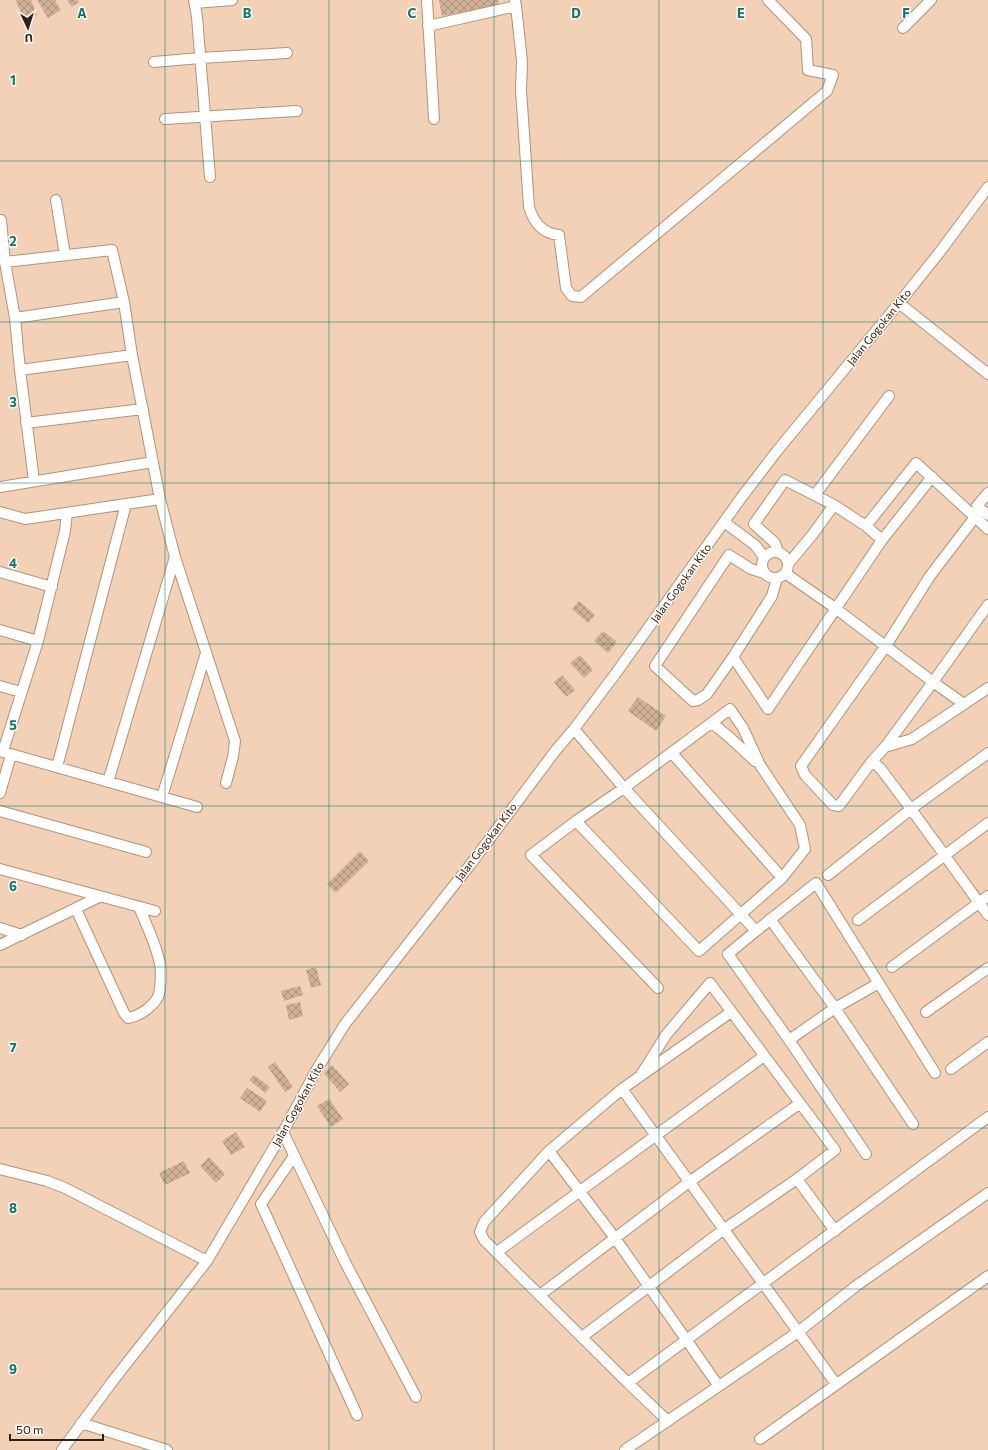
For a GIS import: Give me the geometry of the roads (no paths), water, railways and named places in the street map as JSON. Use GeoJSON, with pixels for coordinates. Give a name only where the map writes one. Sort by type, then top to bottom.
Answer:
{"type":"FeatureCollection","features":[{"type":"Feature","properties":{"kind":"street"},"geometry":{"type":"LineString","coordinates":[[210,177],[195,2],[232,0]]}},
{"type":"Feature","properties":{"kind":"street"},"geometry":{"type":"LineString","coordinates":[[427,0],[434,119]]}},
{"type":"Feature","properties":{"kind":"street"},"geometry":{"type":"LineString","coordinates":[[428,26],[516,3],[522,61],[521,90],[529,207],[533,220],[550,234],[560,235],[566,288],[572,296],[581,297],[827,91],[833,75],[808,70],[806,40],[768,0]]}},
{"type":"Feature","properties":{"kind":"street"},"geometry":{"type":"LineString","coordinates":[[903,28],[931,0]]}},
{"type":"Feature","properties":{"kind":"street"},"geometry":{"type":"LineString","coordinates":[[154,62],[287,53]]}},
{"type":"Feature","properties":{"kind":"street"},"geometry":{"type":"LineString","coordinates":[[165,119],[297,111]]}},
{"type":"Feature","properties":{"kind":"street","name":"Jalan Gogokan Kito"},"geometry":{"type":"LineString","coordinates":[[62,1450],[112,1382],[207,1261],[283,1132],[317,1069],[345,1024],[470,865],[556,750],[616,674],[724,522],[777,451],[899,303],[988,188]]}},
{"type":"Feature","properties":{"kind":"street"},"geometry":{"type":"LineString","coordinates":[[56,200],[65,255]]}},
{"type":"Feature","properties":{"kind":"street"},"geometry":{"type":"LineString","coordinates":[[1,220],[5,262],[16,318],[20,370],[34,481]]}},
{"type":"Feature","properties":{"kind":"street"},"geometry":{"type":"LineString","coordinates":[[5,262],[112,250],[124,302],[132,355],[160,499],[176,557],[235,741],[233,757],[226,783]]}},
{"type":"Feature","properties":{"kind":"street"},"geometry":{"type":"LineString","coordinates":[[16,318],[124,302]]}},
{"type":"Feature","properties":{"kind":"street"},"geometry":{"type":"LineString","coordinates":[[899,303],[988,374]]}},
{"type":"Feature","properties":{"kind":"street"},"geometry":{"type":"LineString","coordinates":[[20,370],[132,355]]}},
{"type":"Feature","properties":{"kind":"street"},"geometry":{"type":"LineString","coordinates":[[815,496],[889,396]]}},
{"type":"Feature","properties":{"kind":"street"},"geometry":{"type":"LineString","coordinates":[[26,423],[143,409]]}},
{"type":"Feature","properties":{"kind":"street"},"geometry":{"type":"LineString","coordinates":[[0,487],[153,462]]}},
{"type":"Feature","properties":{"kind":"street"},"geometry":{"type":"LineString","coordinates":[[866,526],[916,463],[988,529]]}},
{"type":"Feature","properties":{"kind":"street"},"geometry":{"type":"LineString","coordinates":[[733,657],[768,709],[882,540],[932,477]]}},
{"type":"Feature","properties":{"kind":"street"},"geometry":{"type":"LineString","coordinates":[[784,572],[785,557],[778,552],[775,543],[754,524],[785,480],[834,505],[866,526],[882,540]]}},
{"type":"Feature","properties":{"kind":"street"},"geometry":{"type":"LineString","coordinates":[[988,493],[977,506],[988,515]]}},
{"type":"Feature","properties":{"kind":"street"},"geometry":{"type":"LineString","coordinates":[[0,512],[25,519],[160,499]]}},
{"type":"Feature","properties":{"kind":"street"},"geometry":{"type":"LineString","coordinates":[[57,767],[126,504]]}},
{"type":"Feature","properties":{"kind":"street"},"geometry":{"type":"LineString","coordinates":[[834,505],[784,572],[772,596],[733,657],[702,698],[693,701],[655,666],[729,555],[751,569],[764,573],[768,576],[784,572],[964,704]]}},
{"type":"Feature","properties":{"kind":"street"},"geometry":{"type":"LineString","coordinates":[[0,792],[5,752],[21,692],[38,641],[65,531],[67,513]]}},
{"type":"Feature","properties":{"kind":"street"},"geometry":{"type":"LineString","coordinates":[[975,517],[930,576],[885,647],[801,766],[805,775],[833,805],[839,806],[872,761],[885,747],[988,605]]}},
{"type":"Feature","properties":{"kind":"street"},"geometry":{"type":"LineString","coordinates":[[724,522],[755,545],[764,557]]}},
{"type":"Feature","properties":{"kind":"street"},"geometry":{"type":"LineString","coordinates":[[764,573],[762,564],[764,557],[770,553],[778,552]]}},
{"type":"Feature","properties":{"kind":"street"},"geometry":{"type":"LineString","coordinates":[[108,782],[176,557]]}},
{"type":"Feature","properties":{"kind":"street"},"geometry":{"type":"LineString","coordinates":[[0,572],[52,587]]}},
{"type":"Feature","properties":{"kind":"street"},"geometry":{"type":"LineString","coordinates":[[0,630],[38,641]]}},
{"type":"Feature","properties":{"kind":"street"},"geometry":{"type":"LineString","coordinates":[[162,797],[206,653]]}},
{"type":"Feature","properties":{"kind":"street"},"geometry":{"type":"LineString","coordinates":[[0,686],[21,692]]}},
{"type":"Feature","properties":{"kind":"street"},"geometry":{"type":"LineString","coordinates":[[885,747],[912,740],[988,688]]}},
{"type":"Feature","properties":{"kind":"street"},"geometry":{"type":"LineString","coordinates":[[576,821],[699,951],[782,878],[805,849],[800,825],[760,765],[743,728],[730,709],[672,753],[576,821],[531,855],[658,988]]}},
{"type":"Feature","properties":{"kind":"street"},"geometry":{"type":"LineString","coordinates":[[712,723],[760,765]]}},
{"type":"Feature","properties":{"kind":"street"},"geometry":{"type":"LineString","coordinates":[[574,729],[624,788],[756,931]]}},
{"type":"Feature","properties":{"kind":"street"},"geometry":{"type":"LineString","coordinates":[[5,752],[197,807]]}},
{"type":"Feature","properties":{"kind":"street"},"geometry":{"type":"LineString","coordinates":[[672,753],[782,878]]}},
{"type":"Feature","properties":{"kind":"street"},"geometry":{"type":"LineString","coordinates":[[828,875],[911,809],[988,753]]}},
{"type":"Feature","properties":{"kind":"street"},"geometry":{"type":"LineString","coordinates":[[872,761],[881,769],[911,809],[988,916]]}},
{"type":"Feature","properties":{"kind":"street"},"geometry":{"type":"LineString","coordinates":[[0,811],[146,852]]}},
{"type":"Feature","properties":{"kind":"street"},"geometry":{"type":"LineString","coordinates":[[858,920],[988,823]]}},
{"type":"Feature","properties":{"kind":"street"},"geometry":{"type":"LineString","coordinates":[[0,868],[99,897],[154,911]]}},
{"type":"Feature","properties":{"kind":"street"},"geometry":{"type":"LineString","coordinates":[[866,1154],[789,1040],[728,954],[816,883],[935,1073]]}},
{"type":"Feature","properties":{"kind":"street"},"geometry":{"type":"LineString","coordinates":[[892,967],[988,896]]}},
{"type":"Feature","properties":{"kind":"street"},"geometry":{"type":"LineString","coordinates":[[0,945],[99,897]]}},
{"type":"Feature","properties":{"kind":"street"},"geometry":{"type":"LineString","coordinates":[[76,909],[124,1013],[128,1018],[134,1017],[149,1008],[158,996],[161,977],[160,960],[139,907]]}},
{"type":"Feature","properties":{"kind":"street"},"geometry":{"type":"LineString","coordinates":[[770,919],[835,1008],[913,1124]]}},
{"type":"Feature","properties":{"kind":"street"},"geometry":{"type":"LineString","coordinates":[[0,928],[22,935]]}},
{"type":"Feature","properties":{"kind":"street"},"geometry":{"type":"LineString","coordinates":[[926,1012],[988,968]]}},
{"type":"Feature","properties":{"kind":"street"},"geometry":{"type":"LineString","coordinates":[[582,1337],[723,1230],[797,1179],[835,1150],[710,983],[666,1035],[641,1075]]}},
{"type":"Feature","properties":{"kind":"street"},"geometry":{"type":"LineString","coordinates":[[789,1040],[835,1008],[879,983]]}},
{"type":"Feature","properties":{"kind":"street"},"geometry":{"type":"LineString","coordinates":[[668,1421],[484,1240],[480,1232],[484,1222],[549,1151],[622,1089],[731,1012]]}},
{"type":"Feature","properties":{"kind":"street"},"geometry":{"type":"LineString","coordinates":[[951,1070],[988,1042]]}},
{"type":"Feature","properties":{"kind":"street"},"geometry":{"type":"LineString","coordinates":[[497,1252],[764,1056]]}},
{"type":"Feature","properties":{"kind":"street"},"geometry":{"type":"LineString","coordinates":[[622,1089],[836,1384]]}},
{"type":"Feature","properties":{"kind":"street"},"geometry":{"type":"LineString","coordinates":[[540,1295],[689,1182],[800,1104]]}},
{"type":"Feature","properties":{"kind":"street"},"geometry":{"type":"LineString","coordinates":[[628,1383],[988,1117]]}},
{"type":"Feature","properties":{"kind":"street"},"geometry":{"type":"LineString","coordinates":[[283,1132],[346,1262],[416,1397]]}},
{"type":"Feature","properties":{"kind":"street"},"geometry":{"type":"LineString","coordinates":[[549,1151],[615,1238],[718,1385]]}},
{"type":"Feature","properties":{"kind":"street"},"geometry":{"type":"LineString","coordinates":[[294,1156],[261,1204],[357,1415]]}},
{"type":"Feature","properties":{"kind":"street"},"geometry":{"type":"LineString","coordinates":[[0,1169],[47,1181],[65,1188],[207,1261]]}},
{"type":"Feature","properties":{"kind":"street"},"geometry":{"type":"LineString","coordinates":[[797,1179],[835,1231]]}},
{"type":"Feature","properties":{"kind":"street"},"geometry":{"type":"LineString","coordinates":[[625,1450],[718,1385],[798,1332],[856,1286],[988,1193]]}},
{"type":"Feature","properties":{"kind":"street"},"geometry":{"type":"LineString","coordinates":[[760,1439],[988,1276]]}},
{"type":"Feature","properties":{"kind":"street"},"geometry":{"type":"LineString","coordinates":[[81,1424],[167,1450]]}}]}
